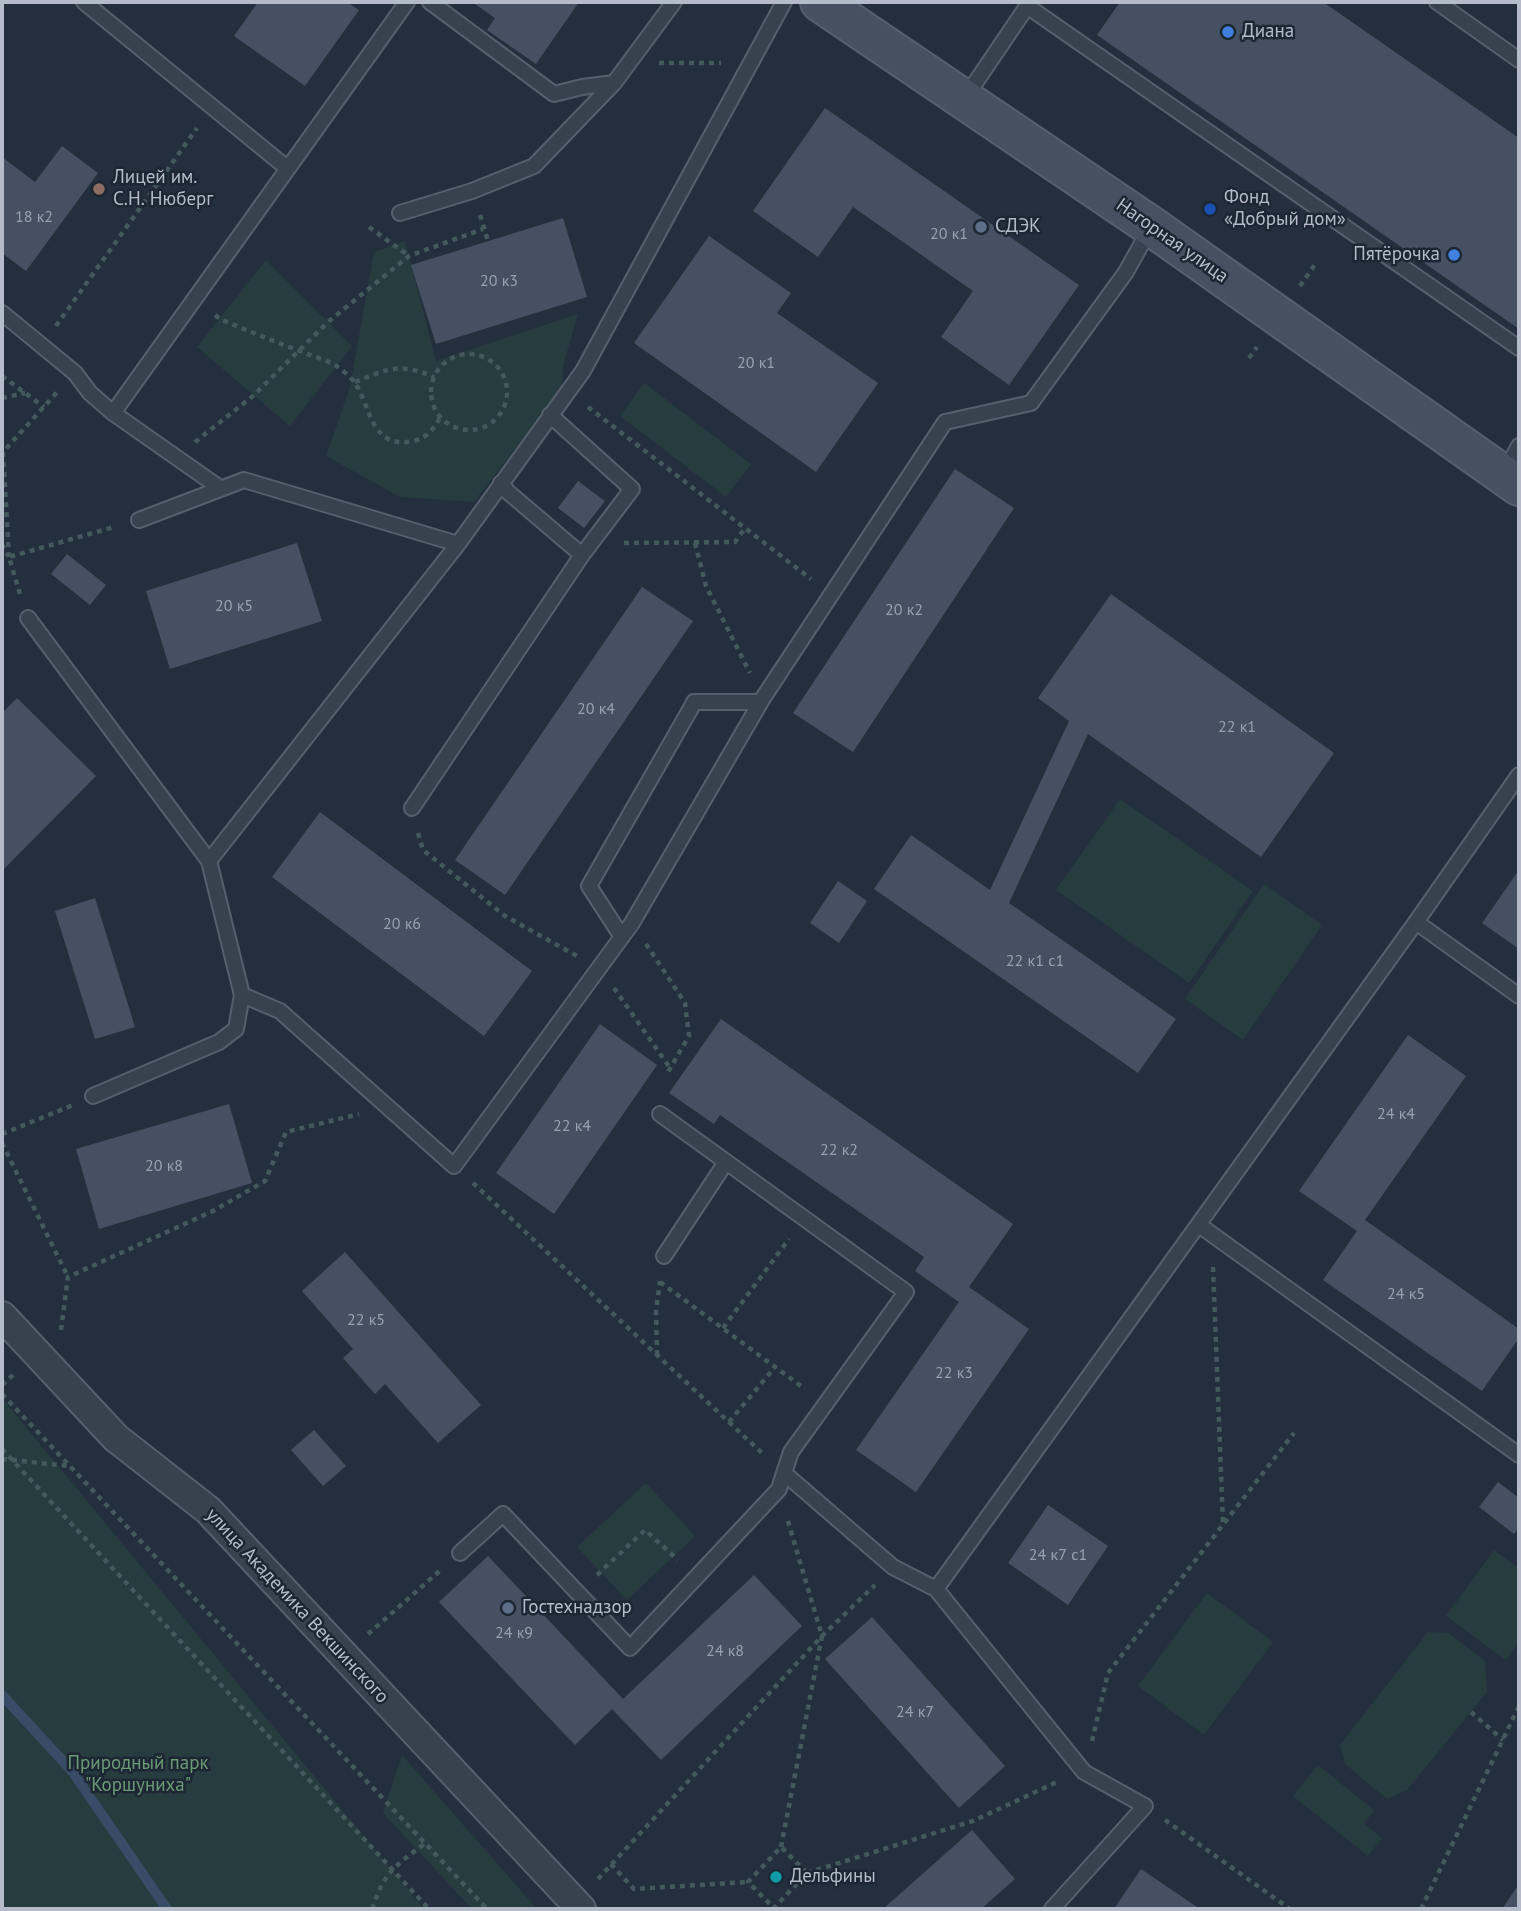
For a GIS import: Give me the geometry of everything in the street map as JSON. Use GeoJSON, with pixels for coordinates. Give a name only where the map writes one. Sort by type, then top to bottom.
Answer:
{"type":"FeatureCollection","features":[{"type":"Feature","properties":{"kind":"street","name":"Нагорная улица"},"geometry":{"type":"LineString","coordinates":[[820,2],[1514,469]]}},
{"type":"Feature","properties":{"kind":"street","name":"улица Академика Векшинского"},"geometry":{"type":"LineString","coordinates":[[2,1316],[116,1438],[208,1510],[581,1909]]}},
{"type":"Feature","properties":{"kind":"lane"},"geometry":{"type":"LineString","coordinates":[[84,2],[287,168]]}},
{"type":"Feature","properties":{"kind":"lane"},"geometry":{"type":"LineString","coordinates":[[113,413],[407,2]]}},
{"type":"Feature","properties":{"kind":"lane"},"geometry":{"type":"LineString","coordinates":[[430,2],[554,94],[614,83]]}},
{"type":"Feature","properties":{"kind":"lane"},"geometry":{"type":"LineString","coordinates":[[400,213],[472,191],[534,166],[614,83],[674,2]]}},
{"type":"Feature","properties":{"kind":"lane"},"geometry":{"type":"LineString","coordinates":[[209,862],[458,544],[583,371],[784,2]]}},
{"type":"Feature","properties":{"kind":"lane"},"geometry":{"type":"LineString","coordinates":[[1437,2],[1519,60]]}},
{"type":"Feature","properties":{"kind":"lane"},"geometry":{"type":"LineString","coordinates":[[964,100],[1029,4],[1519,348]]}},
{"type":"Feature","properties":{"kind":"lane"},"geometry":{"type":"LineString","coordinates":[[242,995],[280,1011],[454,1166],[632,923],[762,700],[945,422],[1031,403],[1126,272],[1151,226]]}},
{"type":"Feature","properties":{"kind":"lane"},"geometry":{"type":"LineString","coordinates":[[2,313],[75,373],[90,393],[113,413],[220,488]]}},
{"type":"Feature","properties":{"kind":"lane"},"geometry":{"type":"LineString","coordinates":[[412,808],[586,549],[632,489],[550,415]]}},
{"type":"Feature","properties":{"kind":"lane"},"geometry":{"type":"LineString","coordinates":[[139,520],[244,480],[458,544]]}},
{"type":"Feature","properties":{"kind":"lane"},"geometry":{"type":"LineString","coordinates":[[501,483],[508,492],[586,549]]}},
{"type":"Feature","properties":{"kind":"lane"},"geometry":{"type":"LineString","coordinates":[[28,618],[209,862],[242,995],[236,1029],[219,1042],[93,1096]]}},
{"type":"Feature","properties":{"kind":"lane"},"geometry":{"type":"LineString","coordinates":[[622,937],[589,886],[694,702],[762,700]]}},
{"type":"Feature","properties":{"kind":"lane"},"geometry":{"type":"LineString","coordinates":[[936,1590],[1519,775]]}},
{"type":"Feature","properties":{"kind":"lane"},"geometry":{"type":"LineString","coordinates":[[1416,922],[1519,996]]}},
{"type":"Feature","properties":{"kind":"lane"},"geometry":{"type":"LineString","coordinates":[[460,1553],[503,1514],[629,1648],[779,1489],[791,1452],[906,1292],[660,1114]]}},
{"type":"Feature","properties":{"kind":"lane"},"geometry":{"type":"LineString","coordinates":[[664,1256],[726,1162]]}},
{"type":"Feature","properties":{"kind":"lane"},"geometry":{"type":"LineString","coordinates":[[1199,1225],[1519,1455]]}},
{"type":"Feature","properties":{"kind":"lane"},"geometry":{"type":"LineString","coordinates":[[784,1473],[893,1567],[936,1590],[1084,1772],[1144,1806],[1052,1909]]}},
{"type":"Feature","properties":{"kind":"path"},"geometry":{"type":"LineString","coordinates":[[665,63],[722,63]]}},
{"type":"Feature","properties":{"kind":"path"},"geometry":{"type":"LineString","coordinates":[[42,347],[212,107]]}},
{"type":"Feature","properties":{"kind":"path"},"geometry":{"type":"LineString","coordinates":[[369,227],[409,256]]}},
{"type":"Feature","properties":{"kind":"path"},"geometry":{"type":"LineString","coordinates":[[176,457],[253,396],[328,322],[409,256],[484,229]]}},
{"type":"Feature","properties":{"kind":"path"},"geometry":{"type":"LineString","coordinates":[[220,319],[336,366],[355,382],[374,426],[382,435],[393,440],[404,442],[427,435],[440,417]]}},
{"type":"Feature","properties":{"kind":"path"},"geometry":{"type":"LineString","coordinates":[[465,354],[490,360],[500,369],[506,380],[506,407],[488,426],[462,430],[450,426],[440,417],[431,398],[434,377],[441,366],[452,358],[465,354]]}},
{"type":"Feature","properties":{"kind":"path"},"geometry":{"type":"LineString","coordinates":[[355,382],[401,368],[414,368],[434,377]]}},
{"type":"Feature","properties":{"kind":"path"},"geometry":{"type":"LineString","coordinates":[[9,557],[3,452],[75,373]]}},
{"type":"Feature","properties":{"kind":"path"},"geometry":{"type":"LineString","coordinates":[[2,376],[44,407]]}},
{"type":"Feature","properties":{"kind":"path"},"geometry":{"type":"LineString","coordinates":[[568,391],[832,594]]}},
{"type":"Feature","properties":{"kind":"path"},"geometry":{"type":"LineString","coordinates":[[2,398],[25,393]]}},
{"type":"Feature","properties":{"kind":"path"},"geometry":{"type":"LineString","coordinates":[[9,557],[139,520]]}},
{"type":"Feature","properties":{"kind":"path"},"geometry":{"type":"LineString","coordinates":[[586,549],[735,542],[745,528]]}},
{"type":"Feature","properties":{"kind":"path"},"geometry":{"type":"LineString","coordinates":[[695,543],[706,586],[762,700]]}},
{"type":"Feature","properties":{"kind":"path"},"geometry":{"type":"LineString","coordinates":[[2,544],[9,557],[28,618]]}},
{"type":"Feature","properties":{"kind":"path"},"geometry":{"type":"LineString","coordinates":[[412,808],[423,850],[505,916],[600,968],[669,1070],[689,1036],[685,1003],[632,923]]}},
{"type":"Feature","properties":{"kind":"path"},"geometry":{"type":"LineString","coordinates":[[2,1134],[93,1096]]}},
{"type":"Feature","properties":{"kind":"path"},"geometry":{"type":"LineString","coordinates":[[68,1277],[213,1211],[265,1181],[286,1132],[332,1121]]}},
{"type":"Feature","properties":{"kind":"path"},"geometry":{"type":"LineString","coordinates":[[2,1143],[68,1277],[60,1334]]}},
{"type":"Feature","properties":{"kind":"path"},"geometry":{"type":"LineString","coordinates":[[454,1166],[771,1461]]}},
{"type":"Feature","properties":{"kind":"path"},"geometry":{"type":"LineString","coordinates":[[1212,1235],[1223,1526]]}},
{"type":"Feature","properties":{"kind":"path"},"geometry":{"type":"LineString","coordinates":[[723,1328],[791,1236]]}},
{"type":"Feature","properties":{"kind":"path"},"geometry":{"type":"LineString","coordinates":[[657,1355],[656,1311],[660,1281],[808,1392]]}},
{"type":"Feature","properties":{"kind":"path"},"geometry":{"type":"LineString","coordinates":[[729,1422],[775,1367]]}},
{"type":"Feature","properties":{"kind":"path"},"geometry":{"type":"LineString","coordinates":[[2,1394],[487,1909]]}},
{"type":"Feature","properties":{"kind":"path"},"geometry":{"type":"LineString","coordinates":[[1084,1772],[1108,1673],[1294,1433]]}},
{"type":"Feature","properties":{"kind":"path"},"geometry":{"type":"LineString","coordinates":[[2,1449],[429,1909]]}},
{"type":"Feature","properties":{"kind":"path"},"geometry":{"type":"LineString","coordinates":[[2,1459],[70,1466]]}},
{"type":"Feature","properties":{"kind":"path"},"geometry":{"type":"LineString","coordinates":[[779,1489],[822,1636],[781,1847],[748,1882],[634,1889],[611,1864],[822,1636],[893,1567]]}},
{"type":"Feature","properties":{"kind":"path"},"geometry":{"type":"LineString","coordinates":[[600,1572],[645,1530],[674,1556]]}},
{"type":"Feature","properties":{"kind":"path"},"geometry":{"type":"LineString","coordinates":[[343,1654],[460,1553]]}},
{"type":"Feature","properties":{"kind":"path"},"geometry":{"type":"LineString","coordinates":[[1422,1909],[1519,1706]]}},
{"type":"Feature","properties":{"kind":"path"},"geometry":{"type":"LineString","coordinates":[[1471,1712],[1503,1740]]}},
{"type":"Feature","properties":{"kind":"path"},"geometry":{"type":"LineString","coordinates":[[748,1882],[774,1909],[807,1873],[973,1821],[1057,1782]]}},
{"type":"Feature","properties":{"kind":"path"},"geometry":{"type":"LineString","coordinates":[[1144,1806],[1290,1909]]}},
{"type":"Feature","properties":{"kind":"path"},"geometry":{"type":"LineString","coordinates":[[372,1909],[381,1883],[392,1870],[424,1844]]}},
{"type":"Feature","properties":{"kind":"path"},"geometry":{"type":"LineString","coordinates":[[781,1847],[807,1873]]}},
{"type":"Feature","properties":{"kind":"green space"},"geometry":{"type":"Polygon","coordinates":[[[405,241],[436,361],[578,314],[563,366],[562,388],[474,502],[400,497],[326,456],[350,387],[374,252],[405,241]]]}},
{"type":"Feature","properties":{"kind":"green space"},"geometry":{"type":"Polygon","coordinates":[[[266,260],[352,346],[290,426],[197,347],[266,260]]]}},
{"type":"Feature","properties":{"kind":"green space"},"geometry":{"type":"Polygon","coordinates":[[[644,383],[751,464],[726,497],[620,416],[644,383]]]}},
{"type":"Feature","properties":{"kind":"green space"},"geometry":{"type":"Polygon","coordinates":[[[1120,799],[1253,891],[1189,983],[1056,890],[1120,799]]]}},
{"type":"Feature","properties":{"kind":"green space"},"geometry":{"type":"Polygon","coordinates":[[[1264,884],[1322,925],[1243,1040],[1185,999],[1264,884]]]}},
{"type":"Feature","properties":{"kind":"green space","name":"Природный парк \"Коршуниха\""},"geometry":{"type":"Polygon","coordinates":[[[2,1398],[424,1909],[2,1909],[2,1398]]]}},
{"type":"Feature","properties":{"kind":"green space"},"geometry":{"type":"Polygon","coordinates":[[[646,1483],[695,1536],[627,1600],[577,1547],[646,1483]]]}},
{"type":"Feature","properties":{"kind":"green space"},"geometry":{"type":"Polygon","coordinates":[[[1494,1550],[1519,1568],[1519,1641],[1506,1660],[1446,1616],[1494,1550]]]}},
{"type":"Feature","properties":{"kind":"green space"},"geometry":{"type":"Polygon","coordinates":[[[1207,1593],[1273,1642],[1204,1735],[1138,1686],[1207,1593]]]}},
{"type":"Feature","properties":{"kind":"green space"},"geometry":{"type":"Polygon","coordinates":[[[1428,1632],[1448,1633],[1485,1661],[1487,1692],[1407,1790],[1387,1799],[1345,1764],[1340,1745],[1428,1632]]]}},
{"type":"Feature","properties":{"kind":"green space"},"geometry":{"type":"Polygon","coordinates":[[[402,1755],[537,1909],[472,1909],[383,1813],[402,1755]]]}},
{"type":"Feature","properties":{"kind":"green space"},"geometry":{"type":"Polygon","coordinates":[[[1318,1765],[1374,1810],[1364,1824],[1382,1838],[1368,1856],[1293,1796],[1318,1765]]]}},
{"type":"Feature","properties":{"kind":"building"},"geometry":{"type":"Polygon","coordinates":[[[258,2],[347,2],[359,10],[305,86],[234,36],[258,2]]]}},
{"type":"Feature","properties":{"kind":"building"},"geometry":{"type":"Polygon","coordinates":[[[472,2],[579,2],[536,64],[487,30],[495,18],[472,2]]]}},
{"type":"Feature","properties":{"kind":"building"},"geometry":{"type":"Polygon","coordinates":[[[1120,2],[1323,2],[1519,138],[1519,329],[1097,35],[1120,2]]]}},
{"type":"Feature","properties":{"kind":"building"},"geometry":{"type":"Polygon","coordinates":[[[825,108],[1079,285],[1009,385],[941,337],[973,291],[853,207],[818,257],[753,211],[825,108]]]}},
{"type":"Feature","properties":{"kind":"building"},"geometry":{"type":"Polygon","coordinates":[[[62,146],[98,173],[26,271],[2,253],[2,157],[35,182],[62,146]]]}},
{"type":"Feature","properties":{"kind":"building"},"geometry":{"type":"Polygon","coordinates":[[[563,218],[587,297],[436,344],[411,265],[563,218]]]}},
{"type":"Feature","properties":{"kind":"building"},"geometry":{"type":"Polygon","coordinates":[[[709,236],[791,293],[777,313],[878,383],[816,472],[634,343],[709,236]]]}},
{"type":"Feature","properties":{"kind":"building"},"geometry":{"type":"Polygon","coordinates":[[[955,469],[1014,508],[853,752],[793,713],[955,469]]]}},
{"type":"Feature","properties":{"kind":"building"},"geometry":{"type":"Polygon","coordinates":[[[578,481],[605,501],[584,528],[558,508],[578,481]]]}},
{"type":"Feature","properties":{"kind":"building"},"geometry":{"type":"Polygon","coordinates":[[[297,543],[322,621],[170,669],[146,591],[297,543]]]}},
{"type":"Feature","properties":{"kind":"building"},"geometry":{"type":"Polygon","coordinates":[[[67,554],[106,585],[90,605],[51,574],[67,554]]]}},
{"type":"Feature","properties":{"kind":"building"},"geometry":{"type":"Polygon","coordinates":[[[642,587],[693,621],[505,895],[455,860],[642,587]]]}},
{"type":"Feature","properties":{"kind":"building"},"geometry":{"type":"Polygon","coordinates":[[[1111,594],[1334,753],[1261,857],[1088,734],[1009,903],[1176,1019],[1138,1073],[874,889],[911,835],[990,890],[1069,721],[1038,698],[1111,594]]]}},
{"type":"Feature","properties":{"kind":"building"},"geometry":{"type":"Polygon","coordinates":[[[17,698],[96,776],[2,871],[2,713],[17,698]]]}},
{"type":"Feature","properties":{"kind":"building"},"geometry":{"type":"Polygon","coordinates":[[[320,812],[532,971],[484,1036],[272,877],[320,812]]]}},
{"type":"Feature","properties":{"kind":"building"},"geometry":{"type":"Polygon","coordinates":[[[1519,870],[1519,949],[1482,923],[1519,870]]]}},
{"type":"Feature","properties":{"kind":"building"},"geometry":{"type":"Polygon","coordinates":[[[838,881],[867,901],[839,943],[810,923],[838,881]]]}},
{"type":"Feature","properties":{"kind":"building"},"geometry":{"type":"Polygon","coordinates":[[[95,898],[135,1027],[95,1039],[55,911],[95,898]]]}},
{"type":"Feature","properties":{"kind":"building"},"geometry":{"type":"Polygon","coordinates":[[[721,1019],[1013,1224],[969,1287],[1029,1329],[916,1492],[856,1450],[959,1302],[915,1271],[924,1257],[720,1115],[714,1124],[669,1093],[721,1019]]]}},
{"type":"Feature","properties":{"kind":"building"},"geometry":{"type":"Polygon","coordinates":[[[600,1024],[657,1065],[554,1214],[496,1173],[600,1024]]]}},
{"type":"Feature","properties":{"kind":"building"},"geometry":{"type":"Polygon","coordinates":[[[1408,1035],[1466,1076],[1365,1220],[1519,1329],[1519,1338],[1482,1391],[1323,1280],[1357,1231],[1299,1191],[1408,1035]]]}},
{"type":"Feature","properties":{"kind":"building"},"geometry":{"type":"Polygon","coordinates":[[[229,1104],[252,1183],[99,1229],[76,1149],[229,1104]]]}},
{"type":"Feature","properties":{"kind":"building"},"geometry":{"type":"Polygon","coordinates":[[[345,1252],[481,1405],[438,1443],[385,1384],[375,1394],[343,1358],[353,1349],[302,1291],[345,1252]]]}},
{"type":"Feature","properties":{"kind":"building"},"geometry":{"type":"Polygon","coordinates":[[[314,1430],[346,1466],[323,1486],[291,1450],[314,1430]]]}},
{"type":"Feature","properties":{"kind":"building"},"geometry":{"type":"Polygon","coordinates":[[[1498,1482],[1519,1498],[1519,1528],[1514,1534],[1479,1507],[1498,1482]]]}},
{"type":"Feature","properties":{"kind":"building"},"geometry":{"type":"Polygon","coordinates":[[[1048,1505],[1108,1546],[1068,1605],[1008,1563],[1048,1505]]]}},
{"type":"Feature","properties":{"kind":"building"},"geometry":{"type":"Polygon","coordinates":[[[488,1556],[623,1699],[754,1575],[802,1626],[661,1760],[612,1709],[575,1745],[439,1602],[488,1556]]]}},
{"type":"Feature","properties":{"kind":"building"},"geometry":{"type":"Polygon","coordinates":[[[872,1617],[1005,1766],[959,1808],[825,1659],[872,1617]]]}},
{"type":"Feature","properties":{"kind":"building"},"geometry":{"type":"Polygon","coordinates":[[[972,1830],[1015,1879],[981,1909],[883,1909],[972,1830]]]}},
{"type":"Feature","properties":{"kind":"building"},"geometry":{"type":"Polygon","coordinates":[[[1141,1869],[1200,1909],[1114,1909],[1141,1869]]]}},
{"type":"Feature","properties":{"kind":"building"},"geometry":{"type":"Polygon","coordinates":[[[1519,1884],[1519,1909],[1502,1909],[1519,1884]]]}},
{"type":"Feature","properties":{"kind":"waterway"},"geometry":{"type":"LineString","coordinates":[[2,1695],[72,1771],[167,1909]]}},
{"type":"Feature","properties":{"kind":"place","name":"Диана"},"geometry":{"type":"Point","coordinates":[1228,32]}},
{"type":"Feature","properties":{"kind":"place","name":"Лицей им. С.Н. Нюберг"},"geometry":{"type":"Point","coordinates":[99,189]}},
{"type":"Feature","properties":{"kind":"place","name":"Фонд «Добрый дом»"},"geometry":{"type":"Point","coordinates":[1210,209]}},
{"type":"Feature","properties":{"kind":"place","name":"СДЭК"},"geometry":{"type":"Point","coordinates":[981,227]}},
{"type":"Feature","properties":{"kind":"place","name":"Пятёрочка"},"geometry":{"type":"Point","coordinates":[1454,255]}},
{"type":"Feature","properties":{"kind":"place","name":"Гостехнадзор"},"geometry":{"type":"Point","coordinates":[508,1608]}},
{"type":"Feature","properties":{"kind":"place","name":"Дельфины"},"geometry":{"type":"Point","coordinates":[776,1877]}}]}
